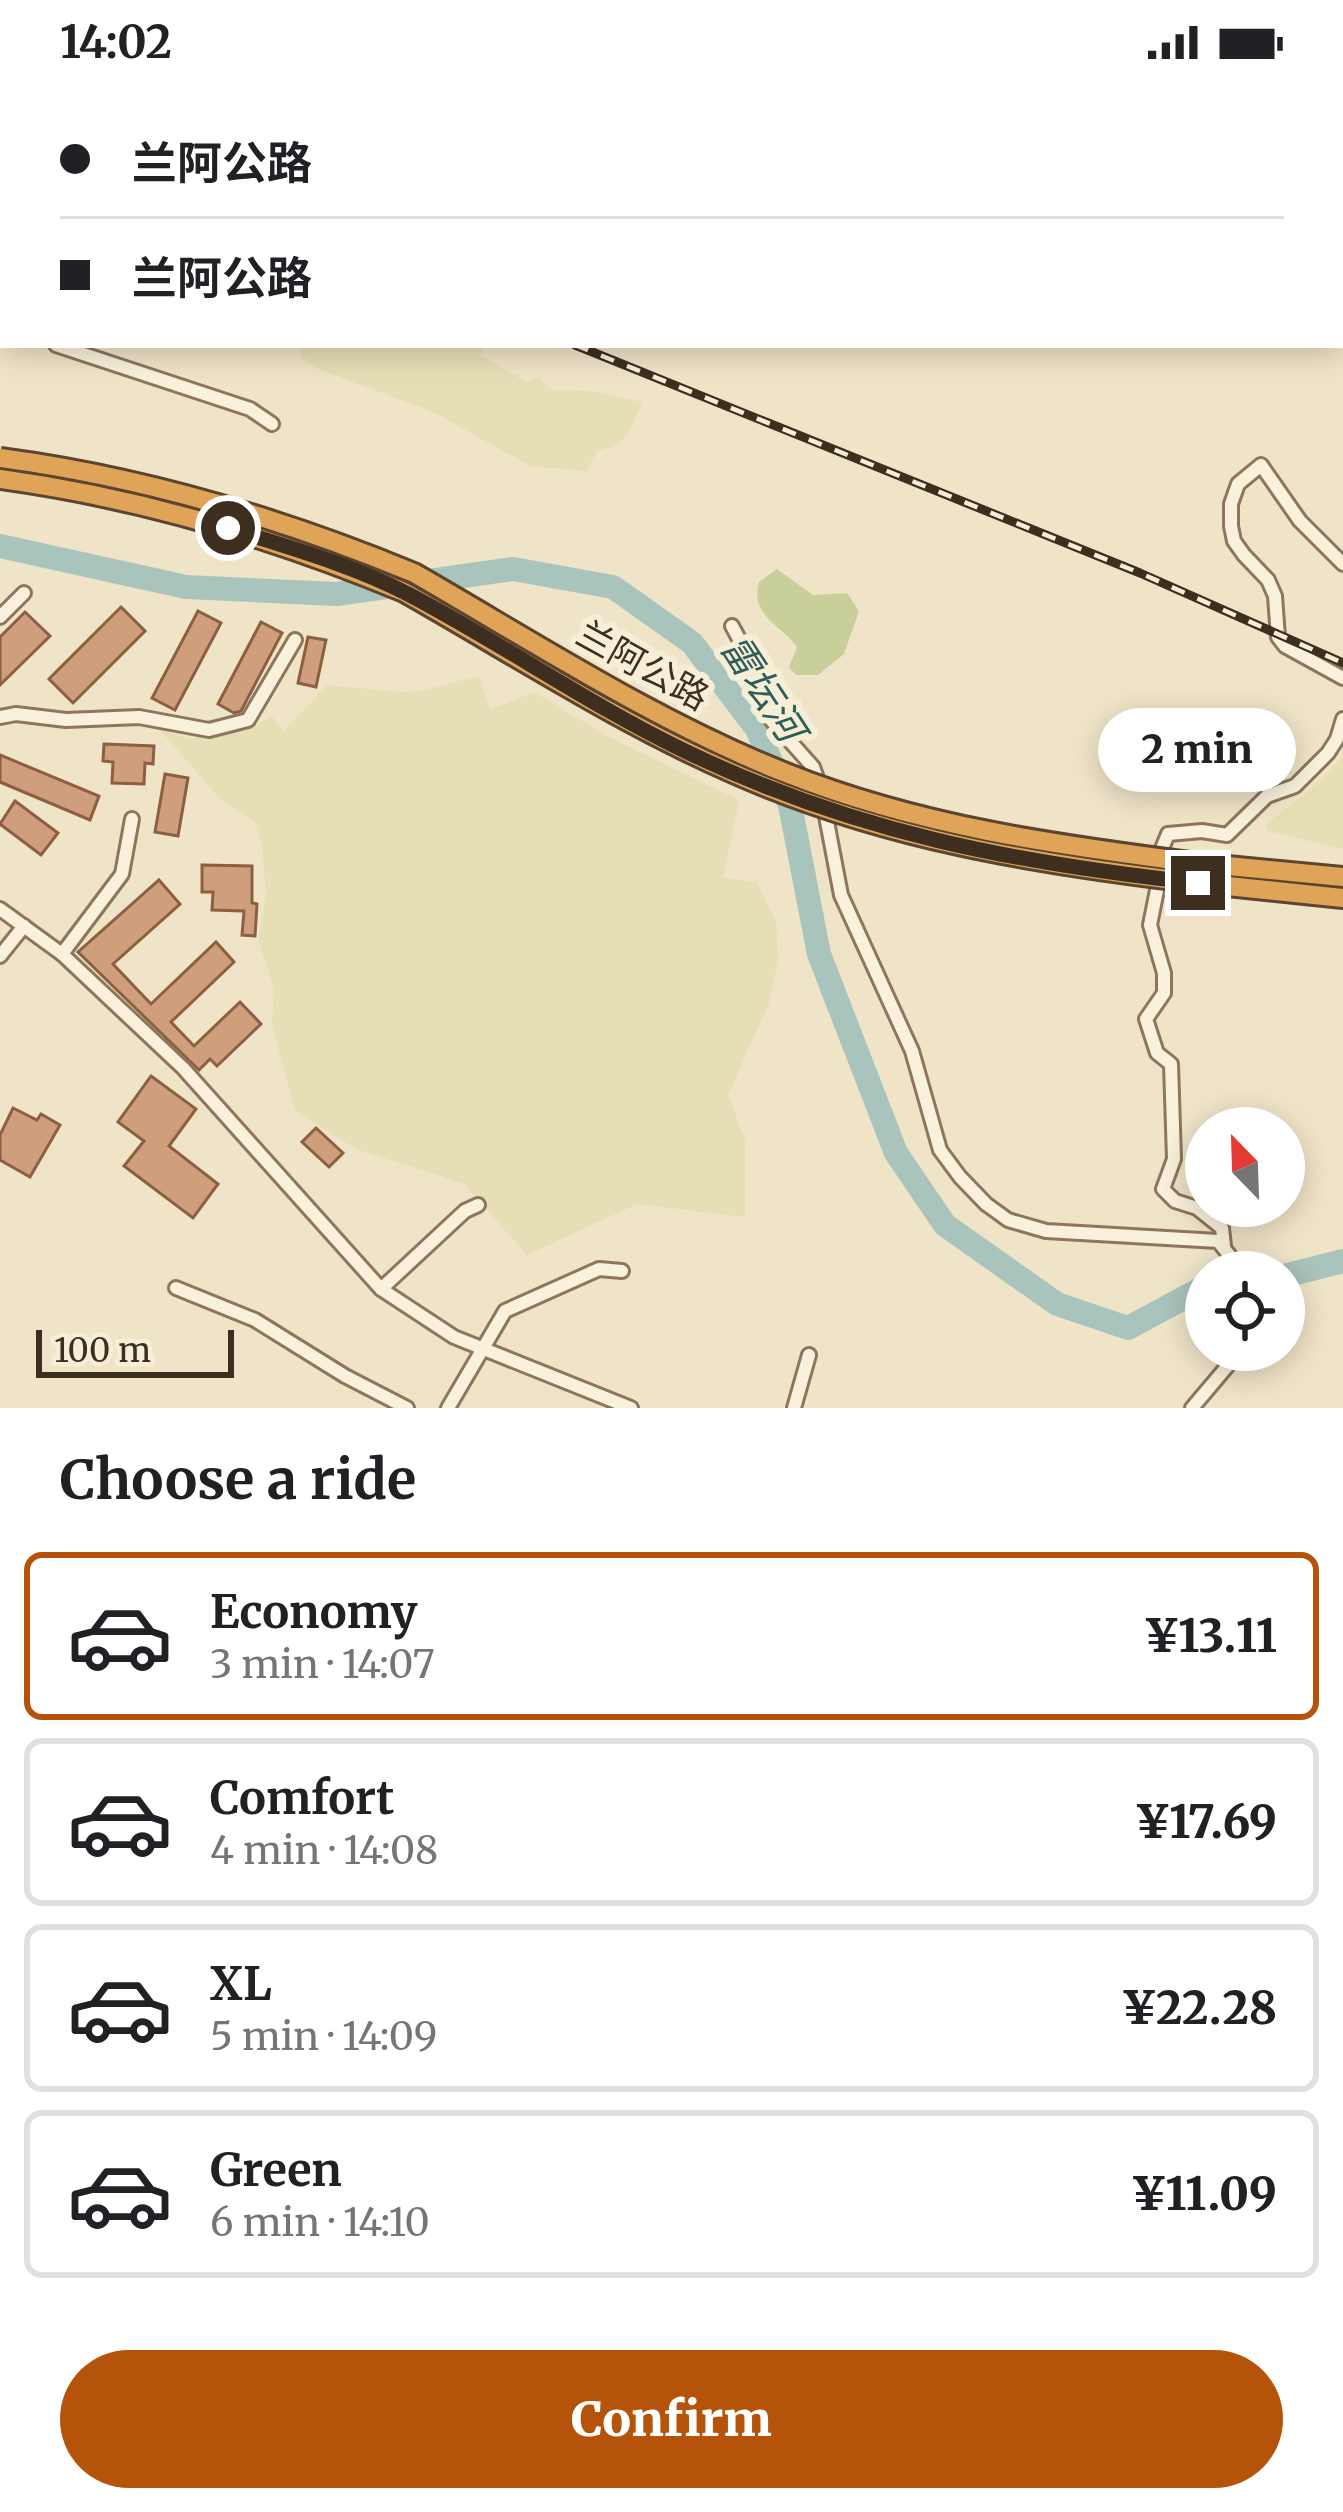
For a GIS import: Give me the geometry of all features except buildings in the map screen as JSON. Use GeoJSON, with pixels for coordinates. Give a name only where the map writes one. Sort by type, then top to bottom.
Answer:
{"type":"FeatureCollection","features":[{"type":"Feature","properties":{"kind":"highway","name":"兰阿公路"},"geometry":{"type":"LineString","coordinates":[[0,458],[188,495],[370,555],[414,573],[694,733],[837,791],[986,832],[1343,898]]}},
{"type":"Feature","properties":{"kind":"highway","name":"兰阿公路"},"geometry":{"type":"LineString","coordinates":[[0,479],[182,515],[362,574],[404,592],[670,743],[830,811],[981,853],[1198,873],[1343,877]]}},
{"type":"Feature","properties":{"kind":"street"},"geometry":{"type":"LineString","coordinates":[[64,348],[250,409],[272,424]]}},
{"type":"Feature","properties":{"kind":"street"},"geometry":{"type":"LineString","coordinates":[[1343,564],[1300,521],[1261,465],[1238,484],[1231,504],[1234,541],[1268,580],[1275,596],[1278,637],[1285,646],[1343,677]]}},
{"type":"Feature","properties":{"kind":"street"},"geometry":{"type":"LineString","coordinates":[[0,617],[24,593]]}},
{"type":"Feature","properties":{"kind":"street"},"geometry":{"type":"LineString","coordinates":[[732,626],[760,666],[772,721],[813,767],[841,895],[912,1051],[940,1150],[960,1177],[1008,1220],[1046,1232],[1218,1241],[1224,1246]]}},
{"type":"Feature","properties":{"kind":"street"},"geometry":{"type":"LineString","coordinates":[[0,718],[16,714],[66,720],[139,717],[209,730],[248,719],[256,711],[295,640]]}},
{"type":"Feature","properties":{"kind":"street"},"geometry":{"type":"LineString","coordinates":[[1226,1251],[1222,1228],[1162,1190],[1174,1160],[1171,1064],[1157,1053],[1145,1019],[1164,993],[1164,973],[1150,925],[1159,880],[1156,863],[1168,834],[1202,831],[1227,836],[1267,796],[1295,786],[1328,753],[1343,718]]}},
{"type":"Feature","properties":{"kind":"street"},"geometry":{"type":"LineString","coordinates":[[62,954],[122,874],[132,819]]}},
{"type":"Feature","properties":{"kind":"street"},"geometry":{"type":"LineString","coordinates":[[0,909],[62,954],[183,1068],[381,1289],[454,1337],[631,1408]]}},
{"type":"Feature","properties":{"kind":"street"},"geometry":{"type":"LineString","coordinates":[[0,956],[24,926]]}},
{"type":"Feature","properties":{"kind":"street"},"geometry":{"type":"LineString","coordinates":[[381,1289],[465,1211],[478,1205]]}},
{"type":"Feature","properties":{"kind":"street"},"geometry":{"type":"LineString","coordinates":[[448,1408],[505,1311],[599,1269],[622,1271]]}},
{"type":"Feature","properties":{"kind":"street"},"geometry":{"type":"LineString","coordinates":[[176,1288],[255,1320],[344,1376],[407,1408]]}},
{"type":"Feature","properties":{"kind":"street"},"geometry":{"type":"LineString","coordinates":[[794,1408],[809,1355]]}},
{"type":"Feature","properties":{"kind":"street"},"geometry":{"type":"LineString","coordinates":[[1192,1408],[1223,1371]]}},
{"type":"Feature","properties":{"kind":"shaded area"},"geometry":{"type":"Polygon","coordinates":[[[300,348],[484,348],[480,355],[526,382],[539,377],[551,390],[592,391],[642,402],[628,435],[597,451],[586,471],[530,466],[433,412],[316,368],[301,357],[300,348]]]}},
{"type":"Feature","properties":{"kind":"shaded area"},"geometry":{"type":"Polygon","coordinates":[[[479,676],[490,710],[534,692],[607,736],[739,800],[723,878],[756,882],[776,921],[778,960],[769,1003],[728,1095],[745,1140],[745,1217],[637,1204],[527,1255],[464,1184],[356,1149],[295,1111],[272,1025],[274,988],[258,940],[266,895],[262,844],[254,821],[223,802],[159,729],[189,739],[248,730],[272,716],[283,732],[327,685],[412,693],[479,676]]]}},
{"type":"Feature","properties":{"kind":"shaded area"},"geometry":{"type":"Polygon","coordinates":[[[1343,756],[1343,849],[1268,831],[1265,825],[1307,793],[1343,756]]]}},
{"type":"Feature","properties":{"kind":"green space"},"geometry":{"type":"Polygon","coordinates":[[[777,569],[813,595],[847,593],[859,611],[844,654],[818,675],[796,675],[789,667],[797,647],[759,604],[759,582],[777,569]]]}},
{"type":"Feature","properties":{"kind":"waterway","name":"雷坛河"},"geometry":{"type":"LineString","coordinates":[[0,546],[186,587],[337,594],[513,569],[613,587],[692,643],[757,729],[790,805],[819,954],[896,1153],[945,1225],[1057,1304],[1128,1328],[1185,1297]]}},
{"type":"Feature","properties":{"kind":"waterway","name":"雷坛河"},"geometry":{"type":"LineString","coordinates":[[1305,1271],[1343,1261]]}},
{"type":"Feature","properties":{"kind":"railway"},"geometry":{"type":"LineString","coordinates":[[582,348],[1140,573],[1343,663]]}},
{"type":"Feature","properties":{"kind":"route"},"geometry":{"type":"LineString","coordinates":[[228,528],[404,592],[639,728],[830,811],[981,853],[1198,883]]}}]}
